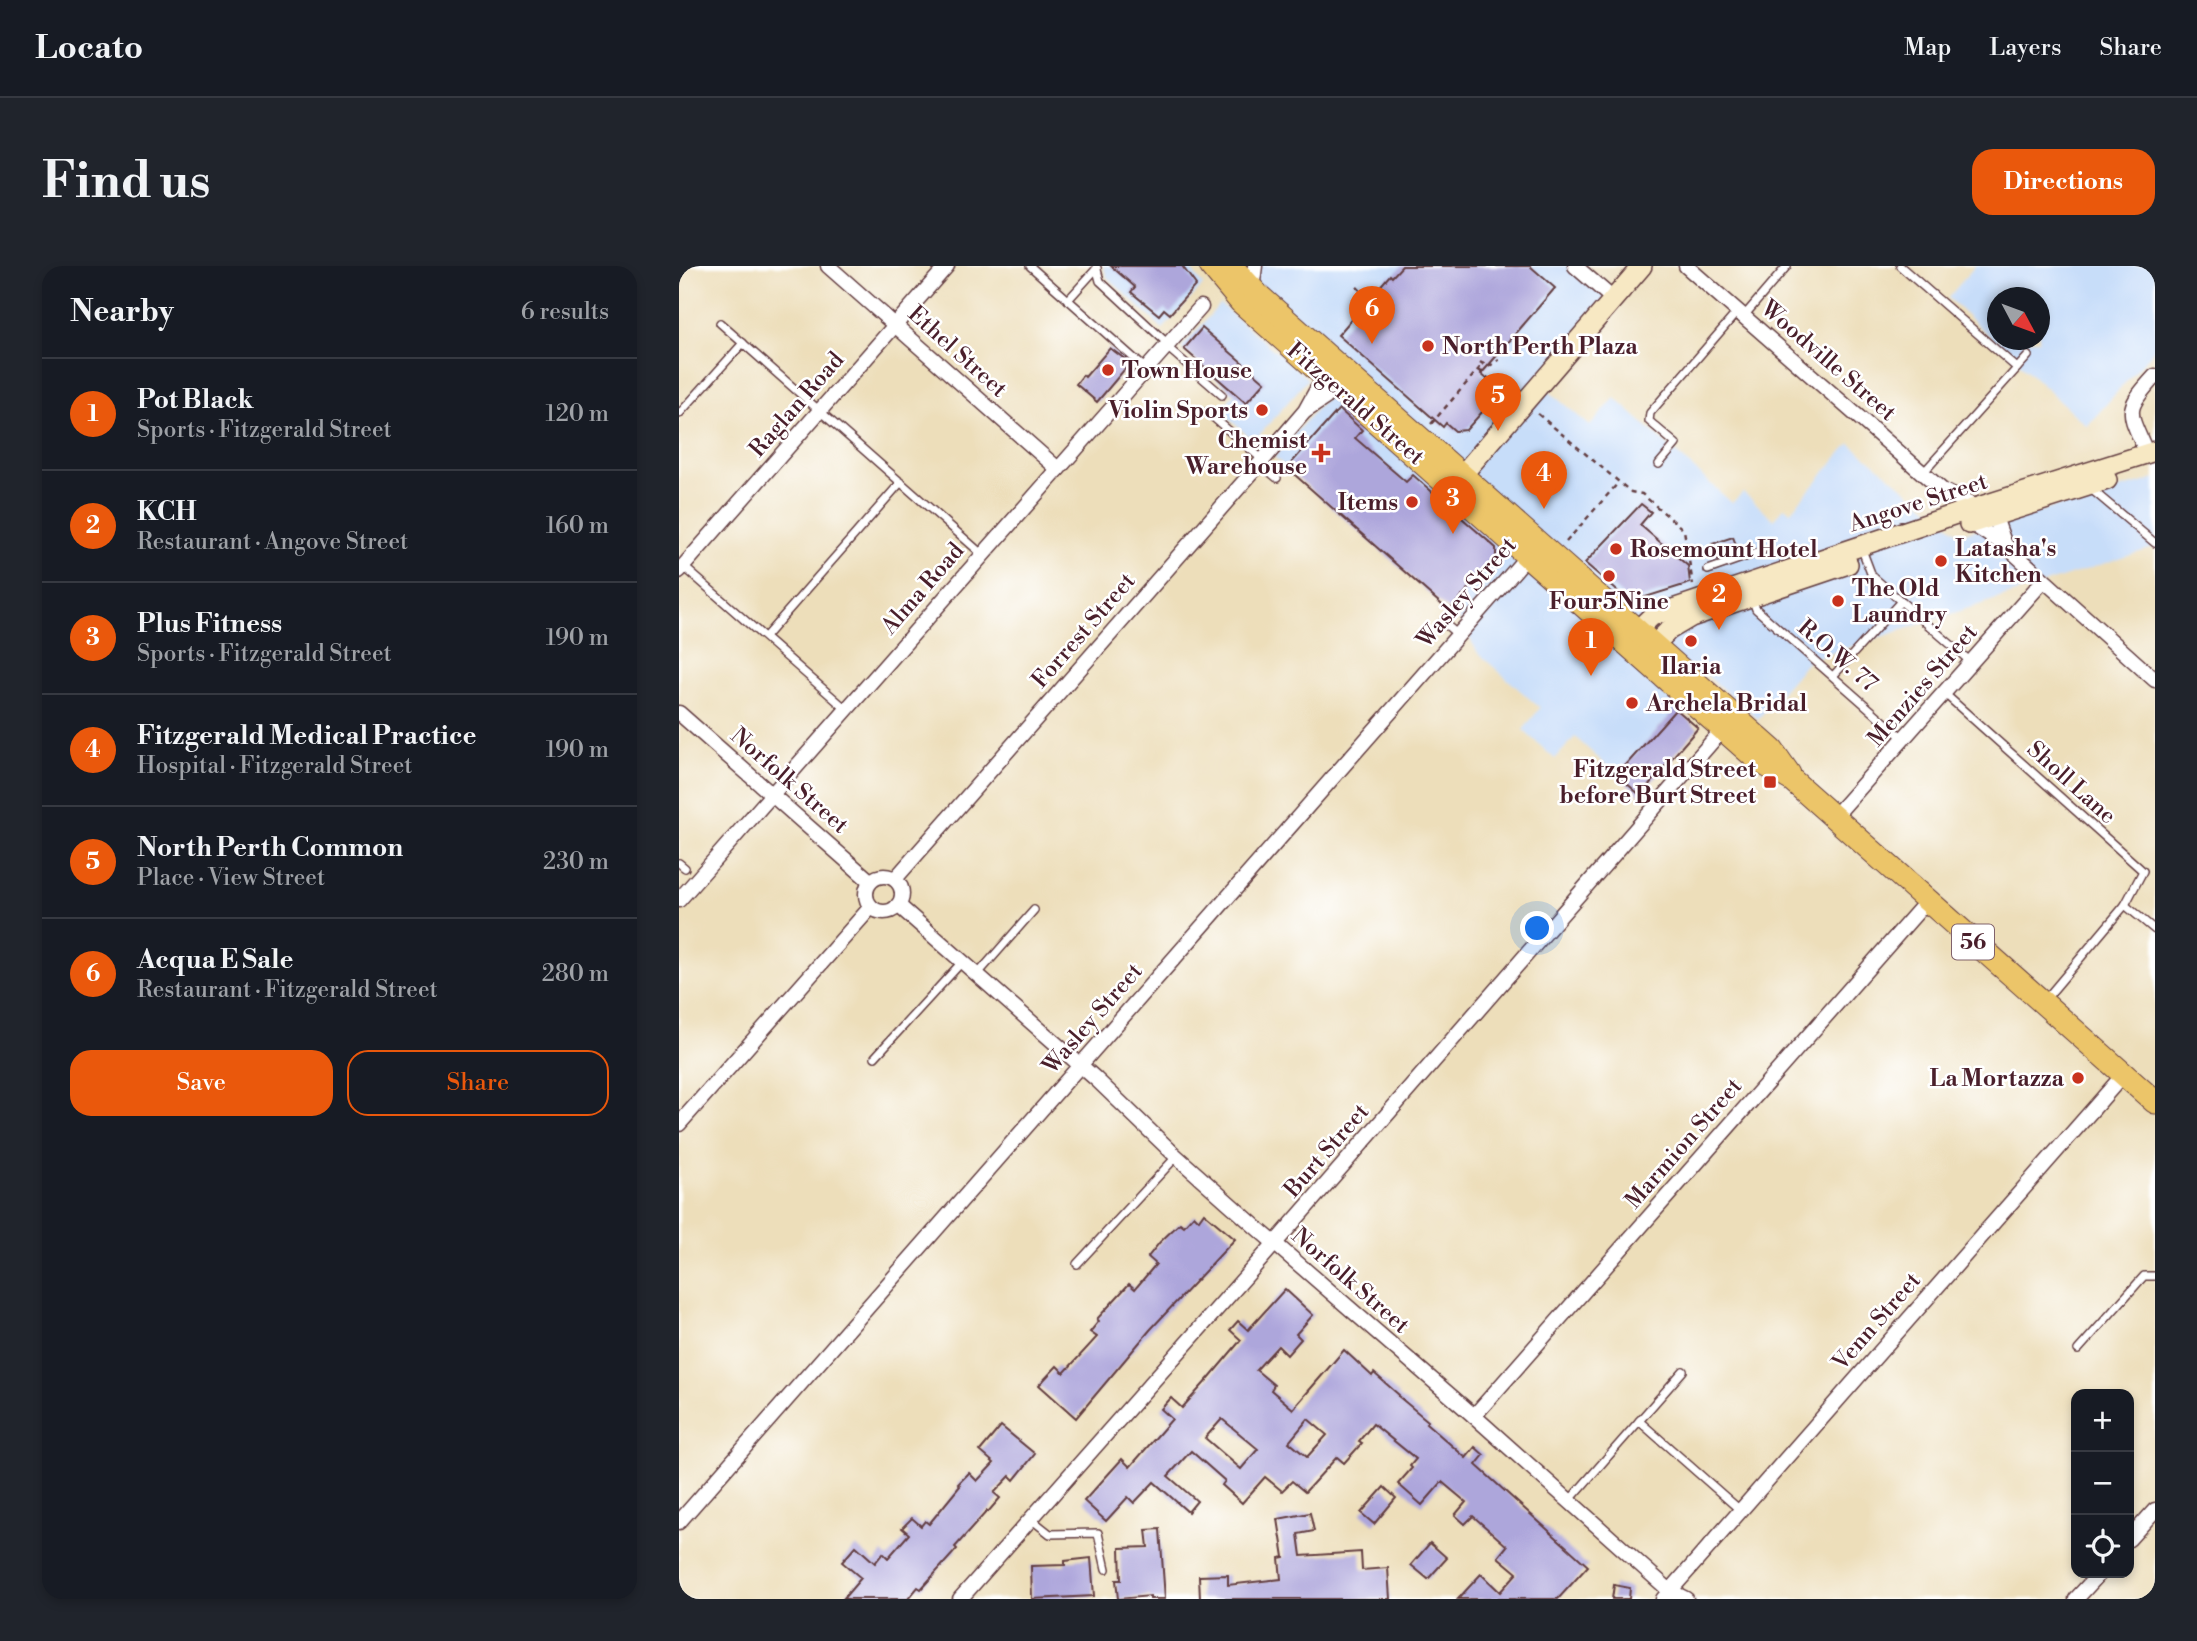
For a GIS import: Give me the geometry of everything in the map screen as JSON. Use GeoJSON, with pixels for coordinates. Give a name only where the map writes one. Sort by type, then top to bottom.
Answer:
{"type":"FeatureCollection","features":[{"type":"Feature","properties":{"kind":"main road"},"geometry":{"type":"LineString","coordinates":[[1462,475],[1641,266]]}},
{"type":"Feature","properties":{"kind":"main road","name":"Fitzgerald Street"},"geometry":{"type":"LineString","coordinates":[[1223,269],[1252,289],[1338,376],[1543,549]]}},
{"type":"Feature","properties":{"kind":"main road","name":"Fitzgerald Street"},"geometry":{"type":"LineString","coordinates":[[1223,269],[1241,302],[1462,475],[1543,549],[1723,729],[1759,761],[1792,780],[2155,1102]]}},
{"type":"Feature","properties":{"kind":"main road","name":"Angove Street"},"geometry":{"type":"LineString","coordinates":[[1639,643],[1652,616],[1863,552],[2152,457]]}},
{"type":"Feature","properties":{"kind":"main road","name":"Angove Street"},"geometry":{"type":"LineString","coordinates":[[1639,643],[1691,617],[1752,597],[1863,552]]}},
{"type":"Feature","properties":{"kind":"main road","name":"Fitzgerald Street"},"geometry":{"type":"LineString","coordinates":[[1639,643],[1772,750],[1792,780]]}},
{"type":"Feature","properties":{"kind":"street","name":"Ethel Street"},"geometry":{"type":"LineString","coordinates":[[828,266],[1058,469]]}},
{"type":"Feature","properties":{"kind":"street","name":"Raglan Road"},"geometry":{"type":"LineString","coordinates":[[680,567],[947,266]]}},
{"type":"Feature","properties":{"kind":"street"},"geometry":{"type":"LineString","coordinates":[[1252,289],[1255,266]]}},
{"type":"Feature","properties":{"kind":"street"},"geometry":{"type":"LineString","coordinates":[[1575,266],[1613,299]]}},
{"type":"Feature","properties":{"kind":"street","name":"Woodville Street"},"geometry":{"type":"LineString","coordinates":[[1686,266],[1942,490],[1975,515],[2043,581],[2155,680]]}},
{"type":"Feature","properties":{"kind":"street","name":"Alma Road"},"geometry":{"type":"LineString","coordinates":[[679,900],[1201,307]]}},
{"type":"Feature","properties":{"kind":"street","name":"Forrest Street"},"geometry":{"type":"LineString","coordinates":[[895,879],[1338,376]]}},
{"type":"Feature","properties":{"kind":"street"},"geometry":{"type":"LineString","coordinates":[[2152,457],[2136,428],[2131,411],[2132,402],[2155,376]]}},
{"type":"Feature","properties":{"kind":"street","name":"Woodville Street"},"geometry":{"type":"LineString","coordinates":[[1942,490],[1975,515],[2005,545]]}},
{"type":"Feature","properties":{"kind":"street","name":"Wasley Street"},"geometry":{"type":"LineString","coordinates":[[679,1522],[1458,636],[1543,549]]}},
{"type":"Feature","properties":{"kind":"street","name":"Menzies Street"},"geometry":{"type":"LineString","coordinates":[[1834,817],[2043,581]]}},
{"type":"Feature","properties":{"kind":"street","name":"Norfolk Street"},"geometry":{"type":"LineString","coordinates":[[679,713],[870,881]]}},
{"type":"Feature","properties":{"kind":"street","name":"Burt Street"},"geometry":{"type":"LineString","coordinates":[[960,1599],[1275,1244],[1723,729]]}},
{"type":"Feature","properties":{"kind":"street"},"geometry":{"type":"LineString","coordinates":[[887,875],[895,879],[901,886],[902,896],[898,905],[885,912],[871,907],[866,899],[866,889],[870,881],[887,875]]}},
{"type":"Feature","properties":{"kind":"street","name":"Marmion Street"},"geometry":{"type":"LineString","coordinates":[[1474,1416],[1927,901]]}},
{"type":"Feature","properties":{"kind":"street","name":"Norfolk Street"},"geometry":{"type":"LineString","coordinates":[[898,905],[1081,1066],[1275,1244],[1569,1501],[1666,1595],[1686,1599]]}},
{"type":"Feature","properties":{"kind":"street"},"geometry":{"type":"LineString","coordinates":[[679,1124],[871,907]]}},
{"type":"Feature","properties":{"kind":"street","name":"Venn Street"},"geometry":{"type":"LineString","coordinates":[[1666,1595],[2124,1074]]}},
{"type":"Feature","properties":{"kind":"street"},"geometry":{"type":"LineString","coordinates":[[2134,1533],[2155,1510]]}},
{"type":"Feature","properties":{"kind":"street"},"geometry":{"type":"LineString","coordinates":[[2076,1599],[2095,1578]]}},
{"type":"Feature","properties":{"kind":"lane"},"geometry":{"type":"LineString","coordinates":[[1030,266],[1146,369]]}},
{"type":"Feature","properties":{"kind":"lane"},"geometry":{"type":"LineString","coordinates":[[1659,464],[1676,444],[1649,421],[1650,414],[1787,266]]}},
{"type":"Feature","properties":{"kind":"lane"},"geometry":{"type":"LineString","coordinates":[[1900,266],[2017,368]]}},
{"type":"Feature","properties":{"kind":"lane"},"geometry":{"type":"LineString","coordinates":[[1068,300],[1096,267]]}},
{"type":"Feature","properties":{"kind":"lane"},"geometry":{"type":"LineString","coordinates":[[1096,267],[1100,281],[1222,395]]}},
{"type":"Feature","properties":{"kind":"lane"},"geometry":{"type":"LineString","coordinates":[[720,323],[982,555]]}},
{"type":"Feature","properties":{"kind":"lane"},"geometry":{"type":"LineString","coordinates":[[679,414],[743,343]]}},
{"type":"Feature","properties":{"kind":"lane"},"geometry":{"type":"LineString","coordinates":[[1923,473],[2028,356]]}},
{"type":"Feature","properties":{"kind":"lane"},"geometry":{"type":"LineString","coordinates":[[1207,412],[1277,478]]}},
{"type":"Feature","properties":{"kind":"lane"},"geometry":{"type":"LineString","coordinates":[[2083,481],[2155,543]]}},
{"type":"Feature","properties":{"kind":"lane"},"geometry":{"type":"LineString","coordinates":[[765,637],[901,482]]}},
{"type":"Feature","properties":{"kind":"lane"},"geometry":{"type":"LineString","coordinates":[[1708,570],[1762,551]]}},
{"type":"Feature","properties":{"kind":"lane"},"geometry":{"type":"LineString","coordinates":[[1863,552],[1872,576],[1972,663]]}},
{"type":"Feature","properties":{"kind":"lane"},"geometry":{"type":"LineString","coordinates":[[680,567],[846,709]]}},
{"type":"Feature","properties":{"kind":"lane","name":"R.O.W. 77"},"geometry":{"type":"LineString","coordinates":[[1752,597],[1756,609],[1905,739]]}},
{"type":"Feature","properties":{"kind":"lane"},"geometry":{"type":"LineString","coordinates":[[1833,676],[1901,601]]}},
{"type":"Feature","properties":{"kind":"lane"},"geometry":{"type":"LineString","coordinates":[[1443,622],[1458,636]]}},
{"type":"Feature","properties":{"kind":"lane","name":"Sholl Lane"},"geometry":{"type":"LineString","coordinates":[[1945,694],[2143,871],[2125,905],[2042,1003]]}},
{"type":"Feature","properties":{"kind":"lane"},"geometry":{"type":"LineString","coordinates":[[2125,905],[2155,930]]}},
{"type":"Feature","properties":{"kind":"lane"},"geometry":{"type":"LineString","coordinates":[[978,975],[1034,910]]}},
{"type":"Feature","properties":{"kind":"lane"},"geometry":{"type":"LineString","coordinates":[[875,1057],[962,962]]}},
{"type":"Feature","properties":{"kind":"lane"},"geometry":{"type":"LineString","coordinates":[[1077,1264],[1176,1156]]}},
{"type":"Feature","properties":{"kind":"lane"},"geometry":{"type":"LineString","coordinates":[[2078,1350],[2144,1276],[2155,1276]]}},
{"type":"Feature","properties":{"kind":"lane"},"geometry":{"type":"LineString","coordinates":[[1569,1501],[1683,1371]]}},
{"type":"Feature","properties":{"kind":"lane"},"geometry":{"type":"LineString","coordinates":[[1639,1421],[1740,1510]]}},
{"type":"Feature","properties":{"kind":"lane"},"geometry":{"type":"LineString","coordinates":[[1031,1519],[1050,1534],[1098,1533],[1106,1569]]}},
{"type":"Feature","properties":{"kind":"path"},"geometry":{"type":"LineString","coordinates":[[1357,287],[1370,300]]}},
{"type":"Feature","properties":{"kind":"path"},"geometry":{"type":"LineString","coordinates":[[1426,429],[1479,370],[1482,363],[1488,367],[1499,360]]}},
{"type":"Feature","properties":{"kind":"path"},"geometry":{"type":"LineString","coordinates":[[1479,370],[1503,391]]}},
{"type":"Feature","properties":{"kind":"path"},"geometry":{"type":"LineString","coordinates":[[1538,414],[1631,492],[1642,494],[1684,530],[1694,589]]}},
{"type":"Feature","properties":{"kind":"path"},"geometry":{"type":"LineString","coordinates":[[1543,549],[1619,482]]}},
{"type":"Feature","properties":{"kind":"shaded area"},"geometry":{"type":"Polygon","coordinates":[[[1103,266],[1188,266],[1203,285],[1163,329],[1107,277],[1103,266]]]}},
{"type":"Feature","properties":{"kind":"shaded area"},"geometry":{"type":"Polygon","coordinates":[[[1209,266],[1575,266],[1613,299],[1539,383],[1590,426],[1615,398],[1732,503],[1743,492],[1774,519],[1785,507],[1790,512],[1850,443],[1960,534],[2155,479],[2155,547],[1808,661],[1758,719],[1704,673],[1617,775],[1575,737],[1555,759],[1523,730],[1540,708],[1478,653],[1458,617],[1274,457],[1336,386],[1209,266]]]}},
{"type":"Feature","properties":{"kind":"shaded area"},"geometry":{"type":"Polygon","coordinates":[[[1975,266],[2155,266],[2155,349],[2087,426],[2004,350],[2050,350],[2050,287],[1987,287],[1987,334],[1948,298],[1975,266]]]}},
{"type":"Feature","properties":{"kind":"shaded area"},"geometry":{"type":"Polygon","coordinates":[[[1220,304],[1308,379],[1254,441],[1220,411],[1234,394],[1181,348],[1220,304]]]}},
{"type":"Feature","properties":{"kind":"building"},"geometry":{"type":"Polygon","coordinates":[[[1111,266],[1182,266],[1196,285],[1170,314],[1164,309],[1159,315],[1131,292],[1135,287],[1111,266]]]}},
{"type":"Feature","properties":{"kind":"building","name":"North Perth Plaza"},"geometry":{"type":"Polygon","coordinates":[[[1402,266],[1530,266],[1555,288],[1481,374],[1501,391],[1466,430],[1455,431],[1446,423],[1443,427],[1338,335],[1390,275],[1392,277],[1402,266]]]}},
{"type":"Feature","properties":{"kind":"building"},"geometry":{"type":"Polygon","coordinates":[[[1202,328],[1265,382],[1246,403],[1184,349],[1202,328]]]}},
{"type":"Feature","properties":{"kind":"building","name":"Town House"},"geometry":{"type":"Polygon","coordinates":[[[1110,348],[1130,363],[1097,402],[1076,384],[1110,348]]]}},
{"type":"Feature","properties":{"kind":"building"},"geometry":{"type":"Polygon","coordinates":[[[1339,409],[1362,430],[1355,438],[1406,482],[1413,475],[1496,548],[1496,558],[1449,611],[1287,468],[1339,409]]]}},
{"type":"Feature","properties":{"kind":"building","name":"Rosemount Hotel"},"geometry":{"type":"Polygon","coordinates":[[[1641,504],[1651,512],[1640,525],[1688,566],[1690,583],[1630,602],[1585,563],[1641,504]]]}},
{"type":"Feature","properties":{"kind":"building"},"geometry":{"type":"Polygon","coordinates":[[[1733,537],[1739,553],[1718,560],[1712,544],[1733,537]]]}},
{"type":"Feature","properties":{"kind":"building"},"geometry":{"type":"Polygon","coordinates":[[[1676,709],[1698,728],[1640,795],[1617,775],[1676,709]]]}},
{"type":"Feature","properties":{"kind":"building"},"geometry":{"type":"Polygon","coordinates":[[[1204,1213],[1235,1239],[1150,1330],[1076,1418],[1039,1385],[1057,1366],[1064,1373],[1097,1337],[1090,1332],[1099,1321],[1097,1319],[1129,1284],[1135,1289],[1156,1264],[1148,1257],[1160,1242],[1180,1223],[1184,1226],[1194,1215],[1199,1220],[1204,1213]]]}},
{"type":"Feature","properties":{"kind":"building"},"geometry":{"type":"Polygon","coordinates":[[[1285,1289],[1313,1315],[1296,1334],[1301,1339],[1287,1355],[1278,1346],[1256,1370],[1274,1385],[1271,1390],[1293,1409],[1344,1350],[1372,1376],[1374,1373],[1399,1395],[1466,1458],[1475,1447],[1484,1455],[1476,1465],[1588,1566],[1558,1599],[1458,1599],[1481,1574],[1500,1592],[1517,1573],[1498,1557],[1507,1546],[1473,1516],[1465,1524],[1455,1515],[1466,1502],[1442,1482],[1422,1505],[1398,1484],[1416,1459],[1373,1424],[1359,1441],[1362,1443],[1344,1463],[1337,1457],[1305,1492],[1292,1481],[1282,1491],[1265,1477],[1242,1503],[1222,1485],[1225,1481],[1191,1451],[1168,1476],[1197,1501],[1188,1512],[1154,1482],[1134,1503],[1128,1497],[1106,1521],[1084,1501],[1122,1459],[1130,1467],[1172,1419],[1161,1409],[1171,1398],[1182,1408],[1209,1378],[1241,1340],[1230,1330],[1238,1321],[1248,1330],[1285,1289]],[[1222,1419],[1205,1438],[1241,1469],[1258,1449],[1222,1419]],[[1308,1419],[1289,1442],[1307,1457],[1327,1435],[1308,1419]]]}},
{"type":"Feature","properties":{"kind":"building"},"geometry":{"type":"Polygon","coordinates":[[[1001,1426],[1035,1454],[1014,1480],[1010,1476],[994,1493],[1000,1498],[921,1589],[918,1587],[908,1599],[843,1599],[861,1578],[842,1562],[856,1546],[875,1563],[883,1553],[888,1558],[909,1534],[902,1528],[912,1518],[921,1526],[925,1521],[929,1524],[969,1473],[977,1481],[994,1463],[980,1451],[1001,1426]]]}},
{"type":"Feature","properties":{"kind":"building"},"geometry":{"type":"Polygon","coordinates":[[[1384,1487],[1396,1498],[1374,1524],[1361,1513],[1384,1487]]]}},
{"type":"Feature","properties":{"kind":"building"},"geometry":{"type":"Polygon","coordinates":[[[1310,1513],[1314,1531],[1298,1534],[1301,1556],[1361,1552],[1362,1570],[1388,1568],[1390,1599],[1200,1599],[1199,1576],[1228,1575],[1228,1585],[1281,1579],[1279,1558],[1284,1557],[1278,1519],[1310,1513]]]}},
{"type":"Feature","properties":{"kind":"building"},"geometry":{"type":"Polygon","coordinates":[[[1160,1529],[1165,1599],[1150,1599],[1150,1596],[1118,1599],[1116,1580],[1121,1580],[1120,1548],[1148,1547],[1146,1530],[1160,1529]]]}},
{"type":"Feature","properties":{"kind":"building"},"geometry":{"type":"Polygon","coordinates":[[[1430,1543],[1447,1558],[1428,1579],[1411,1565],[1430,1543]]]}},
{"type":"Feature","properties":{"kind":"building"},"geometry":{"type":"Polygon","coordinates":[[[1091,1558],[1094,1596],[1032,1599],[1031,1566],[1065,1565],[1065,1561],[1091,1558]]]}},
{"type":"Feature","properties":{"kind":"building"},"geometry":{"type":"Polygon","coordinates":[[[1614,1585],[1630,1588],[1629,1599],[1612,1599],[1614,1585]]]}},
{"type":"Feature","properties":{"kind":"place","name":"Acqua E Sale"},"geometry":{"type":"Point","coordinates":[1372,344]}},
{"type":"Feature","properties":{"kind":"place","name":"North Perth Plaza"},"geometry":{"type":"Point","coordinates":[1428,346]}},
{"type":"Feature","properties":{"kind":"place","name":"Town House"},"geometry":{"type":"Point","coordinates":[1108,370]}},
{"type":"Feature","properties":{"kind":"place","name":"Violin Sports"},"geometry":{"type":"Point","coordinates":[1262,410]}},
{"type":"Feature","properties":{"kind":"place","name":"North Perth Common"},"geometry":{"type":"Point","coordinates":[1498,431]}},
{"type":"Feature","properties":{"kind":"place","name":"Chemist Warehouse"},"geometry":{"type":"Point","coordinates":[1321,453]}},
{"type":"Feature","properties":{"kind":"place","name":"Items"},"geometry":{"type":"Point","coordinates":[1412,502]}},
{"type":"Feature","properties":{"kind":"place","name":"Fitzgerald Medical Practice"},"geometry":{"type":"Point","coordinates":[1544,509]}},
{"type":"Feature","properties":{"kind":"place","name":"Plus Fitness"},"geometry":{"type":"Point","coordinates":[1453,534]}},
{"type":"Feature","properties":{"kind":"place","name":"Rosemount Hotel"},"geometry":{"type":"Point","coordinates":[1616,549]}},
{"type":"Feature","properties":{"kind":"place","name":"Latasha's Kitchen"},"geometry":{"type":"Point","coordinates":[1941,561]}},
{"type":"Feature","properties":{"kind":"place","name":"Four5Nine"},"geometry":{"type":"Point","coordinates":[1609,576]}},
{"type":"Feature","properties":{"kind":"place","name":"The Old Laundry"},"geometry":{"type":"Point","coordinates":[1838,601]}},
{"type":"Feature","properties":{"kind":"place","name":"KCH"},"geometry":{"type":"Point","coordinates":[1719,630]}},
{"type":"Feature","properties":{"kind":"place","name":"Ilaria"},"geometry":{"type":"Point","coordinates":[1691,641]}},
{"type":"Feature","properties":{"kind":"place","name":"Pot Black"},"geometry":{"type":"Point","coordinates":[1591,676]}},
{"type":"Feature","properties":{"kind":"place","name":"Archela Bridal"},"geometry":{"type":"Point","coordinates":[1632,703]}},
{"type":"Feature","properties":{"kind":"place","name":"Fitzgerald Street before Burt Street"},"geometry":{"type":"Point","coordinates":[1770,782]}},
{"type":"Feature","properties":{"kind":"place","name":"La Mortazza"},"geometry":{"type":"Point","coordinates":[2078,1078]}}]}
